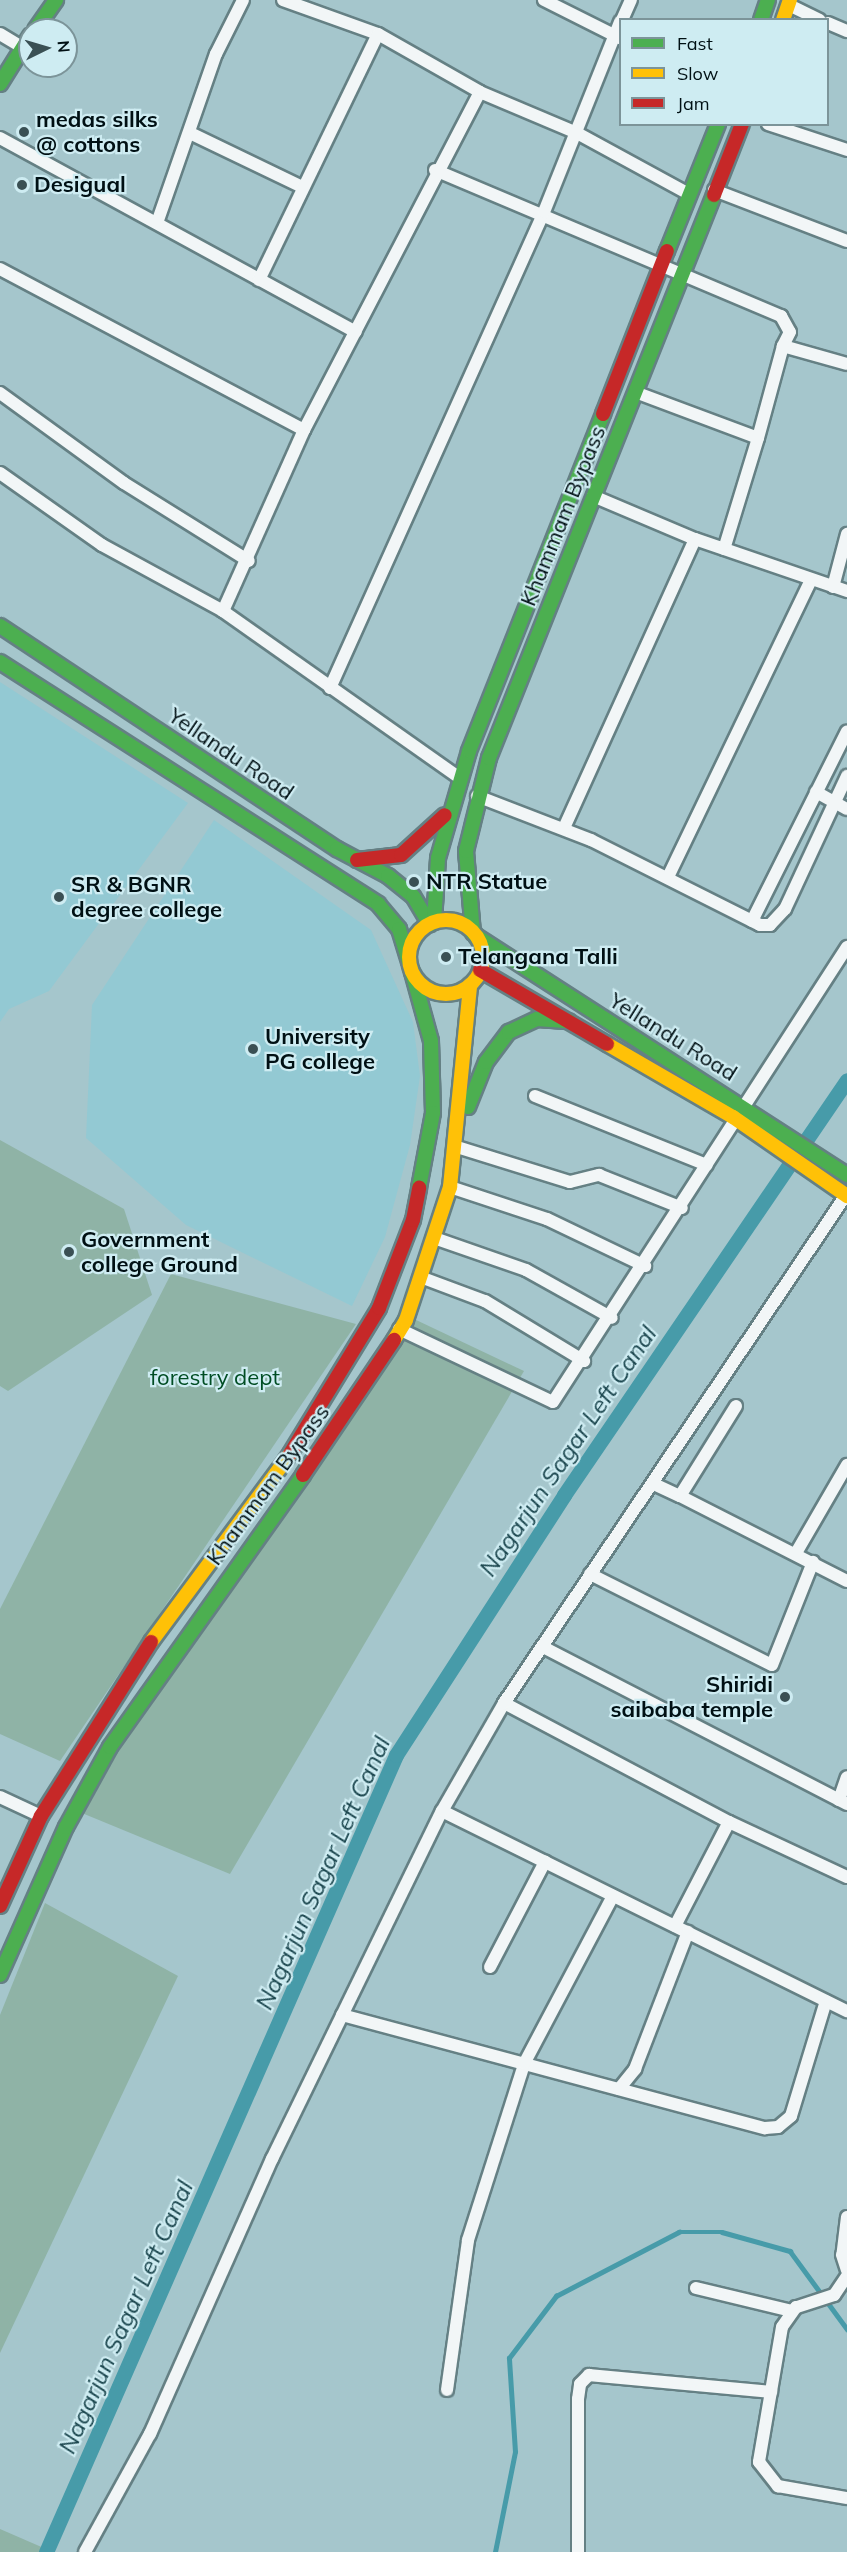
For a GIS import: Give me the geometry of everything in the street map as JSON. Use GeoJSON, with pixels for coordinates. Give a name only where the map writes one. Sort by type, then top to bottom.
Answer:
{"type":"FeatureCollection","features":[{"type":"Feature","properties":{"kind":"main road"},"geometry":{"type":"LineString","coordinates":[[43,18],[56,0]]}},
{"type":"Feature","properties":{"kind":"main road"},"geometry":{"type":"LineString","coordinates":[[761,18],[768,0]]}},
{"type":"Feature","properties":{"kind":"main road"},"geometry":{"type":"LineString","coordinates":[[784,18],[789,3]]}},
{"type":"Feature","properties":{"kind":"main road"},"geometry":{"type":"LineString","coordinates":[[0,84],[18,55]]}},
{"type":"Feature","properties":{"kind":"main road","name":"Khammam Bypass"},"geometry":{"type":"LineString","coordinates":[[432,923],[438,858],[458,784],[717,126]]}},
{"type":"Feature","properties":{"kind":"main road","name":"Khammam Bypass"},"geometry":{"type":"LineString","coordinates":[[475,934],[466,851],[477,796],[593,496],[741,126]]}},
{"type":"Feature","properties":{"kind":"main road","name":"Yellandu Road"},"geometry":{"type":"LineString","coordinates":[[0,626],[413,896],[432,923]]}},
{"type":"Feature","properties":{"kind":"main road","name":"Yellandu Road"},"geometry":{"type":"LineString","coordinates":[[0,662],[378,904],[399,929],[411,967]]}},
{"type":"Feature","properties":{"kind":"main road"},"geometry":{"type":"LineString","coordinates":[[357,860],[401,855],[416,846],[438,824],[458,784]]}},
{"type":"Feature","properties":{"kind":"main road"},"geometry":{"type":"LineString","coordinates":[[455,921],[475,934],[482,952],[480,970],[470,985],[438,993],[411,967],[414,939],[432,923],[455,921]]}},
{"type":"Feature","properties":{"kind":"main road","name":"Yellandu Road"},"geometry":{"type":"LineString","coordinates":[[475,934],[742,1104],[847,1175]]}},
{"type":"Feature","properties":{"kind":"main road","name":"Khammam Bypass"},"geometry":{"type":"LineString","coordinates":[[0,1906],[41,1816],[124,1678],[335,1388],[379,1308],[412,1220],[433,1113],[431,1041],[411,967]]}},
{"type":"Feature","properties":{"kind":"main road","name":"Yellandu Road"},"geometry":{"type":"LineString","coordinates":[[480,970],[733,1118],[832,1184],[846,1196]]}},
{"type":"Feature","properties":{"kind":"main road","name":"Khammam Bypass"},"geometry":{"type":"LineString","coordinates":[[0,1975],[66,1827],[110,1747],[360,1395],[399,1329],[423,1278],[450,1187],[457,1147],[470,985]]}},
{"type":"Feature","properties":{"kind":"main road"},"geometry":{"type":"LineString","coordinates":[[457,1147],[477,1082],[496,1046],[522,1024],[569,1021]]}},
{"type":"Feature","properties":{"kind":"street"},"geometry":{"type":"LineString","coordinates":[[157,223],[190,134],[216,54],[243,0]]}},
{"type":"Feature","properties":{"kind":"street"},"geometry":{"type":"LineString","coordinates":[[283,0],[378,34],[480,92],[577,133],[689,194]]}},
{"type":"Feature","properties":{"kind":"street"},"geometry":{"type":"LineString","coordinates":[[330,688],[544,212],[617,37],[544,0]]}},
{"type":"Feature","properties":{"kind":"street"},"geometry":{"type":"LineString","coordinates":[[622,18],[631,0]]}},
{"type":"Feature","properties":{"kind":"street"},"geometry":{"type":"LineString","coordinates":[[789,3],[816,18]]}},
{"type":"Feature","properties":{"kind":"street"},"geometry":{"type":"LineString","coordinates":[[829,23],[847,31]]}},
{"type":"Feature","properties":{"kind":"street"},"geometry":{"type":"LineString","coordinates":[[0,34],[18,40]]}},
{"type":"Feature","properties":{"kind":"street"},"geometry":{"type":"LineString","coordinates":[[259,280],[300,186],[378,34]]}},
{"type":"Feature","properties":{"kind":"street"},"geometry":{"type":"LineString","coordinates":[[224,611],[249,561],[304,430],[356,332],[435,170],[480,92]]}},
{"type":"Feature","properties":{"kind":"street"},"geometry":{"type":"LineString","coordinates":[[774,126],[847,150]]}},
{"type":"Feature","properties":{"kind":"street"},"geometry":{"type":"LineString","coordinates":[[190,134],[300,186]]}},
{"type":"Feature","properties":{"kind":"street"},"geometry":{"type":"LineString","coordinates":[[0,138],[356,332]]}},
{"type":"Feature","properties":{"kind":"street"},"geometry":{"type":"LineString","coordinates":[[435,170],[544,212],[781,316],[790,332],[783,346],[724,549]]}},
{"type":"Feature","properties":{"kind":"street"},"geometry":{"type":"LineString","coordinates":[[714,190],[847,241]]}},
{"type":"Feature","properties":{"kind":"street"},"geometry":{"type":"LineString","coordinates":[[0,269],[304,430]]}},
{"type":"Feature","properties":{"kind":"street"},"geometry":{"type":"LineString","coordinates":[[783,346],[847,364]]}},
{"type":"Feature","properties":{"kind":"street"},"geometry":{"type":"LineString","coordinates":[[635,392],[758,438]]}},
{"type":"Feature","properties":{"kind":"street"},"geometry":{"type":"LineString","coordinates":[[0,393],[124,483],[249,561]]}},
{"type":"Feature","properties":{"kind":"street"},"geometry":{"type":"LineString","coordinates":[[0,473],[102,545],[224,611],[458,784]]}},
{"type":"Feature","properties":{"kind":"street"},"geometry":{"type":"LineString","coordinates":[[593,496],[696,539],[847,591]]}},
{"type":"Feature","properties":{"kind":"street"},"geometry":{"type":"LineString","coordinates":[[833,587],[847,534]]}},
{"type":"Feature","properties":{"kind":"street"},"geometry":{"type":"LineString","coordinates":[[564,828],[696,539]]}},
{"type":"Feature","properties":{"kind":"street"},"geometry":{"type":"LineString","coordinates":[[668,877],[812,580]]}},
{"type":"Feature","properties":{"kind":"street"},"geometry":{"type":"LineString","coordinates":[[752,921],[847,730]]}},
{"type":"Feature","properties":{"kind":"street"},"geometry":{"type":"LineString","coordinates":[[477,796],[564,828],[668,877],[752,921],[770,925],[778,920],[847,776]]}},
{"type":"Feature","properties":{"kind":"street"},"geometry":{"type":"LineString","coordinates":[[816,792],[847,809]]}},
{"type":"Feature","properties":{"kind":"street"},"geometry":{"type":"LineString","coordinates":[[399,1329],[554,1402],[612,1318],[682,1208],[733,1118],[847,947]]}},
{"type":"Feature","properties":{"kind":"street"},"geometry":{"type":"LineString","coordinates":[[535,1096],[707,1165]]}},
{"type":"Feature","properties":{"kind":"street"},"geometry":{"type":"LineString","coordinates":[[457,1147],[570,1182],[599,1175],[682,1208]]}},
{"type":"Feature","properties":{"kind":"street"},"geometry":{"type":"LineString","coordinates":[[450,1187],[547,1219],[645,1266]]}},
{"type":"Feature","properties":{"kind":"street"},"geometry":{"type":"LineString","coordinates":[[85,2552],[150,2434],[342,2015],[442,1811],[504,1703],[590,1574],[656,1485],[696,1414],[846,1196]]}},
{"type":"Feature","properties":{"kind":"street"},"geometry":{"type":"LineString","coordinates":[[436,1239],[526,1270],[612,1318]]}},
{"type":"Feature","properties":{"kind":"street"},"geometry":{"type":"LineString","coordinates":[[423,1278],[485,1301],[584,1361]]}},
{"type":"Feature","properties":{"kind":"street"},"geometry":{"type":"LineString","coordinates":[[680,1496],[736,1406]]}},
{"type":"Feature","properties":{"kind":"street"},"geometry":{"type":"LineString","coordinates":[[796,1553],[847,1465]]}},
{"type":"Feature","properties":{"kind":"street"},"geometry":{"type":"LineString","coordinates":[[656,1485],[796,1553],[847,1581]]}},
{"type":"Feature","properties":{"kind":"street"},"geometry":{"type":"LineString","coordinates":[[590,1574],[772,1665],[813,1562]]}},
{"type":"Feature","properties":{"kind":"street"},"geometry":{"type":"LineString","coordinates":[[543,1647],[843,1802],[847,1778]]}},
{"type":"Feature","properties":{"kind":"street"},"geometry":{"type":"LineString","coordinates":[[504,1703],[729,1822],[847,1877]]}},
{"type":"Feature","properties":{"kind":"street"},"geometry":{"type":"LineString","coordinates":[[0,1797],[41,1816]]}},
{"type":"Feature","properties":{"kind":"street"},"geometry":{"type":"LineString","coordinates":[[442,1811],[847,2011]]}},
{"type":"Feature","properties":{"kind":"street"},"geometry":{"type":"LineString","coordinates":[[675,1926],[729,1822]]}},
{"type":"Feature","properties":{"kind":"street"},"geometry":{"type":"LineString","coordinates":[[490,1968],[545,1862]]}},
{"type":"Feature","properties":{"kind":"street"},"geometry":{"type":"LineString","coordinates":[[447,2390],[468,2240],[524,2064],[613,1896]]}},
{"type":"Feature","properties":{"kind":"street"},"geometry":{"type":"LineString","coordinates":[[619,2089],[635,2069],[688,1932]]}},
{"type":"Feature","properties":{"kind":"street"},"geometry":{"type":"LineString","coordinates":[[342,2015],[619,2089],[778,2127],[791,2116],[826,2001]]}},
{"type":"Feature","properties":{"kind":"street"},"geometry":{"type":"LineString","coordinates":[[847,2217],[842,2255],[847,2270]]}},
{"type":"Feature","properties":{"kind":"street"},"geometry":{"type":"LineString","coordinates":[[696,2288],[792,2311],[834,2295],[847,2276]]}},
{"type":"Feature","properties":{"kind":"street"},"geometry":{"type":"LineString","coordinates":[[792,2311],[782,2328],[759,2462],[766,2477],[778,2486],[847,2498]]}},
{"type":"Feature","properties":{"kind":"street"},"geometry":{"type":"LineString","coordinates":[[578,2552],[578,2399],[580,2384],[589,2375],[771,2392]]}},
{"type":"Feature","properties":{"kind":"shaded area","name":"SR & BGNR degree college"},"geometry":{"type":"Polygon","coordinates":[[[0,682],[188,803],[49,991],[9,1009],[0,1022],[0,682]]]}},
{"type":"Feature","properties":{"kind":"shaded area","name":"University PG college"},"geometry":{"type":"Polygon","coordinates":[[[214,820],[371,930],[413,1022],[420,1076],[410,1145],[385,1237],[352,1306],[186,1225],[86,1138],[92,1005],[214,820]]]}},
{"type":"Feature","properties":{"kind":"green space","name":"Government college Ground"},"geometry":{"type":"Polygon","coordinates":[[[0,1140],[124,1209],[152,1295],[8,1391],[0,1386],[0,1140]]]}},
{"type":"Feature","properties":{"kind":"green space","name":"forestry dept"},"geometry":{"type":"Polygon","coordinates":[[[171,1274],[356,1324],[60,1761],[0,1734],[0,1609],[171,1274]]]}},
{"type":"Feature","properties":{"kind":"green space"},"geometry":{"type":"Polygon","coordinates":[[[414,1319],[524,1371],[230,1874],[77,1811],[414,1319]]]}},
{"type":"Feature","properties":{"kind":"green space"},"geometry":{"type":"Polygon","coordinates":[[[45,1903],[178,1976],[0,2353],[0,2015],[45,1903]]]}},
{"type":"Feature","properties":{"kind":"green space"},"geometry":{"type":"Polygon","coordinates":[[[0,2529],[53,2552],[0,2552],[0,2529]]]}},
{"type":"Feature","properties":{"kind":"waterway","name":"Nagarjun Sagar Left Canal"},"geometry":{"type":"LineString","coordinates":[[46,2552],[396,1755],[564,1495],[847,1080]]}},
{"type":"Feature","properties":{"kind":"waterway"},"geometry":{"type":"LineString","coordinates":[[495,2552],[515,2452],[509,2358],[556,2296],[679,2232],[722,2232],[790,2251],[847,2329]]}},
{"type":"Feature","properties":{"kind":"traffic: fast"},"geometry":{"type":"LineString","coordinates":[[43,18],[56,0]]}},
{"type":"Feature","properties":{"kind":"traffic: fast"},"geometry":{"type":"LineString","coordinates":[[762,18],[768,0]]}},
{"type":"Feature","properties":{"kind":"traffic: fast"},"geometry":{"type":"LineString","coordinates":[[0,84],[18,55]]}},
{"type":"Feature","properties":{"kind":"traffic: fast"},"geometry":{"type":"LineString","coordinates":[[667,251],[717,126]]}},
{"type":"Feature","properties":{"kind":"traffic: fast"},"geometry":{"type":"LineString","coordinates":[[473,933],[466,851],[489,758],[714,195]]}},
{"type":"Feature","properties":{"kind":"traffic: fast"},"geometry":{"type":"LineString","coordinates":[[434,922],[438,858],[469,751],[603,414]]}},
{"type":"Feature","properties":{"kind":"traffic: fast"},"geometry":{"type":"LineString","coordinates":[[0,626],[337,849],[388,876],[413,896],[430,924]]}},
{"type":"Feature","properties":{"kind":"traffic: fast"},"geometry":{"type":"LineString","coordinates":[[0,662],[378,904],[399,929],[409,961]]}},
{"type":"Feature","properties":{"kind":"traffic: fast"},"geometry":{"type":"LineString","coordinates":[[476,936],[847,1175]]}},
{"type":"Feature","properties":{"kind":"traffic: fast"},"geometry":{"type":"LineString","coordinates":[[412,972],[431,1041],[433,1113],[419,1188]]}},
{"type":"Feature","properties":{"kind":"traffic: fast"},"geometry":{"type":"LineString","coordinates":[[468,1107],[486,1062],[509,1032],[537,1019],[569,1021]]}},
{"type":"Feature","properties":{"kind":"traffic: fast"},"geometry":{"type":"LineString","coordinates":[[0,1975],[66,1827],[110,1747],[303,1475]]}},
{"type":"Feature","properties":{"kind":"traffic: slow"},"geometry":{"type":"LineString","coordinates":[[784,18],[790,0]]}},
{"type":"Feature","properties":{"kind":"traffic: slow"},"geometry":{"type":"LineString","coordinates":[[446,920],[460,923],[472,931],[480,943],[483,957],[480,971],[472,983],[460,991],[446,994],[432,991],[420,983],[412,971],[409,957],[412,943],[420,931],[432,923],[446,920]]}},
{"type":"Feature","properties":{"kind":"traffic: slow"},"geometry":{"type":"LineString","coordinates":[[394,1340],[406,1320],[450,1187],[470,985]]}},
{"type":"Feature","properties":{"kind":"traffic: slow"},"geometry":{"type":"LineString","coordinates":[[607,1044],[733,1117],[847,1196]]}},
{"type":"Feature","properties":{"kind":"traffic: slow"},"geometry":{"type":"LineString","coordinates":[[151,1642],[290,1454]]}},
{"type":"Feature","properties":{"kind":"traffic: jam"},"geometry":{"type":"LineString","coordinates":[[714,195],[741,126]]}},
{"type":"Feature","properties":{"kind":"traffic: jam"},"geometry":{"type":"LineString","coordinates":[[603,414],[667,251]]}},
{"type":"Feature","properties":{"kind":"traffic: jam"},"geometry":{"type":"LineString","coordinates":[[357,860],[401,855],[445,815]]}},
{"type":"Feature","properties":{"kind":"traffic: jam"},"geometry":{"type":"LineString","coordinates":[[480,970],[607,1044]]}},
{"type":"Feature","properties":{"kind":"traffic: jam"},"geometry":{"type":"LineString","coordinates":[[290,1454],[379,1308],[413,1220],[419,1188]]}},
{"type":"Feature","properties":{"kind":"traffic: jam"},"geometry":{"type":"LineString","coordinates":[[303,1475],[394,1340]]}},
{"type":"Feature","properties":{"kind":"traffic: jam"},"geometry":{"type":"LineString","coordinates":[[0,1906],[41,1816],[151,1642]]}},
{"type":"Feature","properties":{"kind":"place","name":"medas silks @ cottons"},"geometry":{"type":"Point","coordinates":[24,132]}},
{"type":"Feature","properties":{"kind":"place","name":"Desigual"},"geometry":{"type":"Point","coordinates":[22,185]}},
{"type":"Feature","properties":{"kind":"place","name":"NTR Statue"},"geometry":{"type":"Point","coordinates":[414,882]}},
{"type":"Feature","properties":{"kind":"place","name":"SR & BGNR degree college"},"geometry":{"type":"Point","coordinates":[59,897]}},
{"type":"Feature","properties":{"kind":"place","name":"Telangana Talli"},"geometry":{"type":"Point","coordinates":[446,957]}},
{"type":"Feature","properties":{"kind":"place","name":"University PG college"},"geometry":{"type":"Point","coordinates":[253,1049]}},
{"type":"Feature","properties":{"kind":"place","name":"Government college Ground"},"geometry":{"type":"Point","coordinates":[69,1252]}},
{"type":"Feature","properties":{"kind":"place","name":"Shiridi saibaba temple"},"geometry":{"type":"Point","coordinates":[785,1697]}}]}
